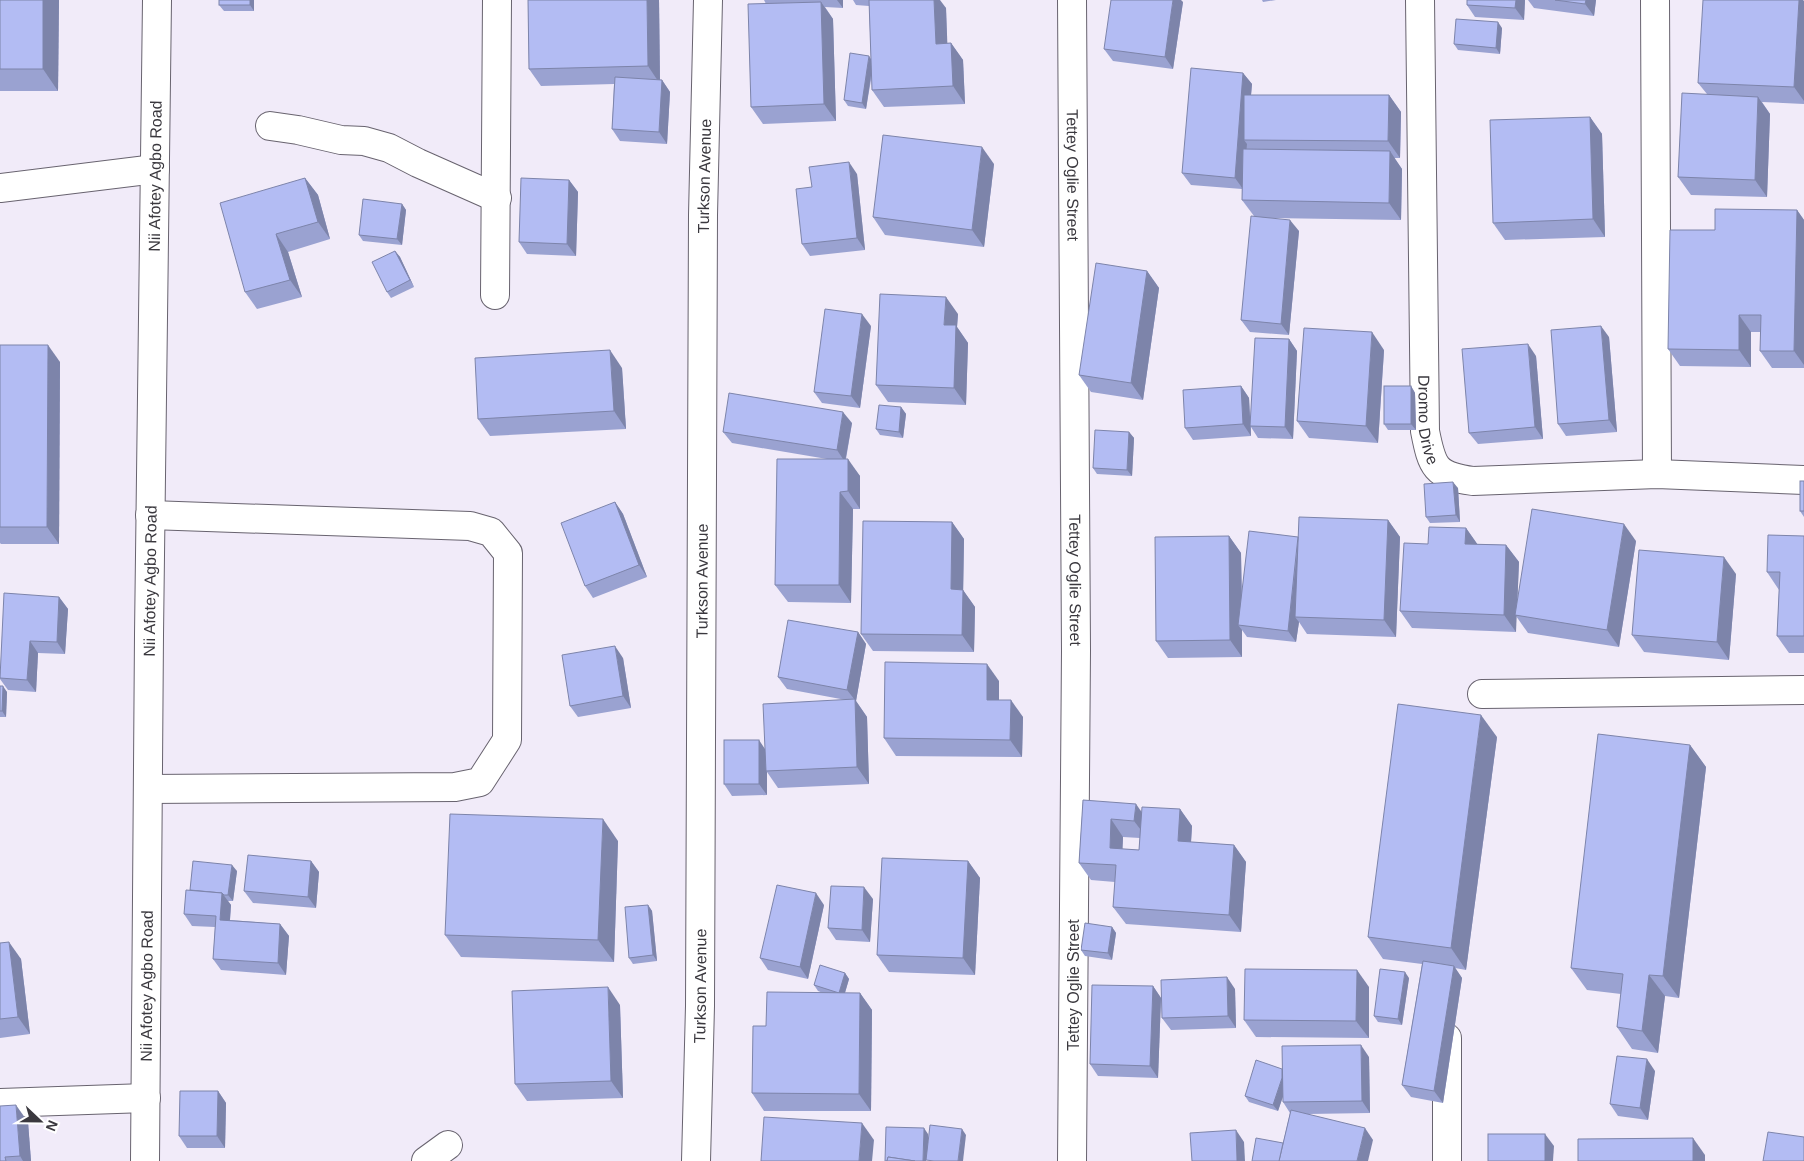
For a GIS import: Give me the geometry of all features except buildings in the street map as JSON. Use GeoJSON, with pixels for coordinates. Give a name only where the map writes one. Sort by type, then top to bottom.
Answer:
{"type":"FeatureCollection","features":[{"type":"Feature","properties":{"kind":"street","name":"Nii Afotey Agbo Road"},"geometry":{"type":"LineString","coordinates":[[145,1161],[150,515],[157,0]]}},
{"type":"Feature","properties":{"kind":"street"},"geometry":{"type":"LineString","coordinates":[[496,295],[497,0]]}},
{"type":"Feature","properties":{"kind":"street","name":"Turkson Avenue"},"geometry":{"type":"LineString","coordinates":[[696,1161],[700,1006],[703,225],[708,0]]}},
{"type":"Feature","properties":{"kind":"street","name":"Tettey Oglie Street"},"geometry":{"type":"LineString","coordinates":[[1072,0],[1076,651],[1072,1161]]}},
{"type":"Feature","properties":{"kind":"street","name":"Dromo Drive"},"geometry":{"type":"LineString","coordinates":[[1420,0],[1426,431],[1430,454],[1439,470],[1454,478],[1473,481],[1657,474],[1804,480]]}},
{"type":"Feature","properties":{"kind":"street"},"geometry":{"type":"LineString","coordinates":[[1655,0],[1657,474]]}},
{"type":"Feature","properties":{"kind":"street"},"geometry":{"type":"LineString","coordinates":[[270,126],[341,140],[364,141],[388,148],[497,198]]}},
{"type":"Feature","properties":{"kind":"street"},"geometry":{"type":"LineString","coordinates":[[0,188],[155,168]]}},
{"type":"Feature","properties":{"kind":"street"},"geometry":{"type":"LineString","coordinates":[[148,789],[456,787],[480,782],[507,740],[508,552],[491,532],[470,526],[150,515]]}},
{"type":"Feature","properties":{"kind":"street"},"geometry":{"type":"LineString","coordinates":[[1482,694],[1804,690]]}},
{"type":"Feature","properties":{"kind":"street"},"geometry":{"type":"LineString","coordinates":[[1447,1012],[1447,1161]]}},
{"type":"Feature","properties":{"kind":"street"},"geometry":{"type":"LineString","coordinates":[[0,1103],[146,1098]]}},
{"type":"Feature","properties":{"kind":"street"},"geometry":{"type":"LineString","coordinates":[[426,1161],[448,1145]]}}]}
